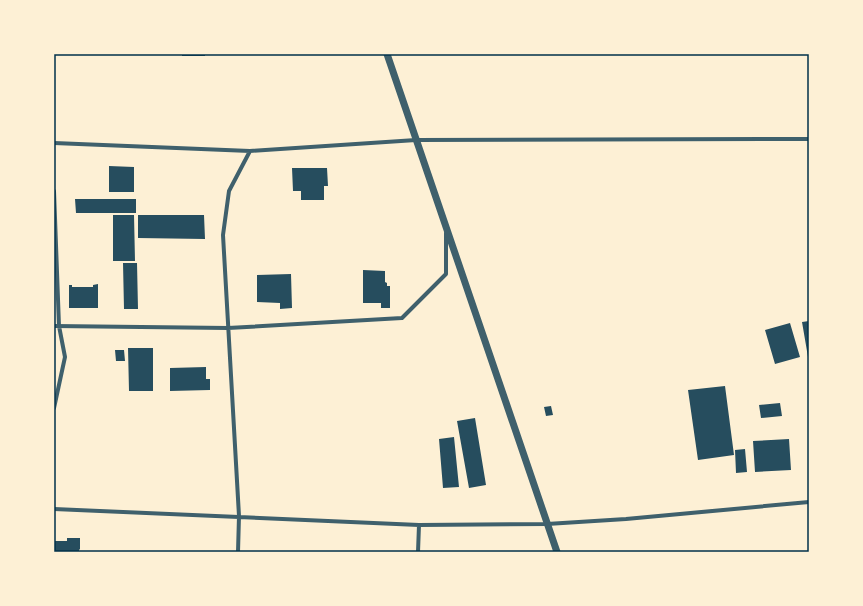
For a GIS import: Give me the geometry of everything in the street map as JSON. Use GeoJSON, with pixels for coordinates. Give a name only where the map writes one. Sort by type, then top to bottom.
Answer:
{"type":"FeatureCollection","features":[{"type":"Feature","properties":{"kind":"street"},"geometry":{"type":"LineString","coordinates":[[387,54],[557,552]]}},
{"type":"Feature","properties":{"kind":"street"},"geometry":{"type":"LineString","coordinates":[[54,143],[250,151],[416,140],[809,139]]}},
{"type":"Feature","properties":{"kind":"street"},"geometry":{"type":"LineString","coordinates":[[238,552],[239,516],[223,235],[229,191],[250,151]]}},
{"type":"Feature","properties":{"kind":"street"},"geometry":{"type":"LineString","coordinates":[[54,191],[59,326],[65,357],[54,408]]}},
{"type":"Feature","properties":{"kind":"street"},"geometry":{"type":"LineString","coordinates":[[54,326],[228,328],[402,318],[446,274],[446,225]]}},
{"type":"Feature","properties":{"kind":"street"},"geometry":{"type":"LineString","coordinates":[[54,509],[419,525],[547,524],[626,519],[809,502]]}},
{"type":"Feature","properties":{"kind":"street"},"geometry":{"type":"LineString","coordinates":[[418,552],[419,525]]}},
{"type":"Feature","properties":{"kind":"building"},"geometry":{"type":"Polygon","coordinates":[[[182,54],[205,54],[205,56],[182,56],[182,54]]]}},
{"type":"Feature","properties":{"kind":"building"},"geometry":{"type":"Polygon","coordinates":[[[109,166],[134,167],[134,192],[109,192],[109,166]]]}},
{"type":"Feature","properties":{"kind":"building"},"geometry":{"type":"Polygon","coordinates":[[[292,168],[327,168],[328,186],[324,186],[324,200],[301,200],[301,191],[293,191],[292,168]]]}},
{"type":"Feature","properties":{"kind":"building"},"geometry":{"type":"Polygon","coordinates":[[[75,199],[136,199],[136,213],[76,213],[75,199]]]}},
{"type":"Feature","properties":{"kind":"building"},"geometry":{"type":"Polygon","coordinates":[[[113,215],[134,215],[135,261],[113,261],[113,215]]]}},
{"type":"Feature","properties":{"kind":"building"},"geometry":{"type":"Polygon","coordinates":[[[138,215],[204,215],[205,239],[138,238],[138,215]]]}},
{"type":"Feature","properties":{"kind":"building"},"geometry":{"type":"Polygon","coordinates":[[[123,263],[137,263],[138,309],[124,309],[123,263]]]}},
{"type":"Feature","properties":{"kind":"building"},"geometry":{"type":"Polygon","coordinates":[[[363,270],[385,271],[385,282],[387,283],[387,286],[390,286],[390,308],[381,308],[381,303],[363,303],[363,270]]]}},
{"type":"Feature","properties":{"kind":"building"},"geometry":{"type":"Polygon","coordinates":[[[291,274],[292,308],[280,309],[280,303],[257,302],[257,275],[291,274]]]}},
{"type":"Feature","properties":{"kind":"building"},"geometry":{"type":"Polygon","coordinates":[[[98,284],[98,308],[69,308],[69,285],[72,285],[72,287],[93,287],[93,285],[98,284]]]}},
{"type":"Feature","properties":{"kind":"building"},"geometry":{"type":"Polygon","coordinates":[[[809,321],[809,357],[808,357],[802,322],[809,321]]]}},
{"type":"Feature","properties":{"kind":"building"},"geometry":{"type":"Polygon","coordinates":[[[790,323],[800,357],[775,364],[765,330],[790,323]]]}},
{"type":"Feature","properties":{"kind":"building"},"geometry":{"type":"Polygon","coordinates":[[[128,348],[153,348],[153,391],[129,391],[128,348]]]}},
{"type":"Feature","properties":{"kind":"building"},"geometry":{"type":"Polygon","coordinates":[[[115,350],[124,350],[125,361],[116,361],[115,350]]]}},
{"type":"Feature","properties":{"kind":"building"},"geometry":{"type":"Polygon","coordinates":[[[206,367],[206,379],[210,379],[210,390],[170,391],[170,368],[206,367]]]}},
{"type":"Feature","properties":{"kind":"building"},"geometry":{"type":"Polygon","coordinates":[[[725,386],[734,455],[698,460],[688,390],[725,386]]]}},
{"type":"Feature","properties":{"kind":"building"},"geometry":{"type":"Polygon","coordinates":[[[780,403],[782,416],[761,418],[759,405],[780,403]]]}},
{"type":"Feature","properties":{"kind":"building"},"geometry":{"type":"Polygon","coordinates":[[[551,406],[553,415],[546,416],[544,407],[551,406]]]}},
{"type":"Feature","properties":{"kind":"building"},"geometry":{"type":"Polygon","coordinates":[[[475,418],[486,485],[469,488],[457,421],[475,418]]]}},
{"type":"Feature","properties":{"kind":"building"},"geometry":{"type":"Polygon","coordinates":[[[454,437],[459,487],[443,488],[439,439],[454,437]]]}},
{"type":"Feature","properties":{"kind":"building"},"geometry":{"type":"Polygon","coordinates":[[[789,439],[791,470],[755,472],[753,441],[789,439]]]}},
{"type":"Feature","properties":{"kind":"building"},"geometry":{"type":"Polygon","coordinates":[[[745,449],[747,472],[736,473],[735,450],[745,449]]]}},
{"type":"Feature","properties":{"kind":"building"},"geometry":{"type":"Polygon","coordinates":[[[67,538],[80,538],[79,552],[54,552],[54,541],[67,541],[67,538]]]}}]}
